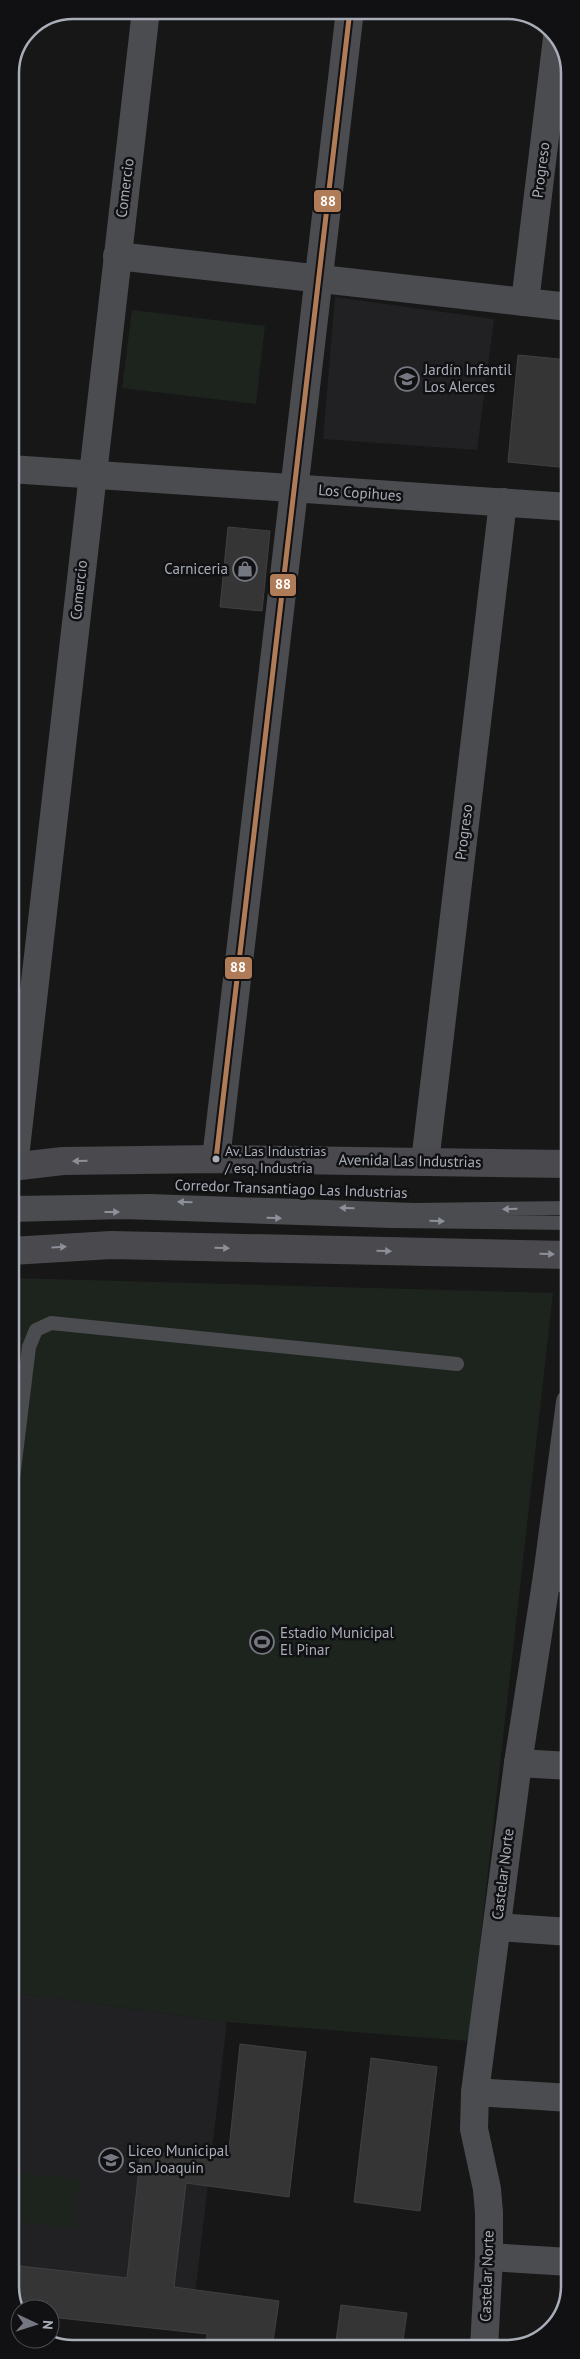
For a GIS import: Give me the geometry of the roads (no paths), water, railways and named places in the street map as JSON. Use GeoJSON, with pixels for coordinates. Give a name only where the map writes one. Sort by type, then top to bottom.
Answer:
{"type":"FeatureCollection","features":[{"type":"Feature","properties":{"kind":"main road","name":"Avenida Las Industrias"},"geometry":{"type":"LineString","coordinates":[[19,1166],[63,1161],[216,1158],[561,1164]]}},
{"type":"Feature","properties":{"kind":"main road"},"geometry":{"type":"LineString","coordinates":[[19,1250],[111,1245],[561,1255]]}},
{"type":"Feature","properties":{"kind":"street","name":"Comercio"},"geometry":{"type":"LineString","coordinates":[[19,1106],[145,19]]}},
{"type":"Feature","properties":{"kind":"street"},"geometry":{"type":"LineString","coordinates":[[216,1158],[349,19]]}},
{"type":"Feature","properties":{"kind":"street","name":"Progreso"},"geometry":{"type":"LineString","coordinates":[[525,302],[556,49]]}},
{"type":"Feature","properties":{"kind":"street"},"geometry":{"type":"LineString","coordinates":[[118,256],[561,306]]}},
{"type":"Feature","properties":{"kind":"street","name":"Los Copihues"},"geometry":{"type":"LineString","coordinates":[[19,470],[561,506]]}},
{"type":"Feature","properties":{"kind":"street","name":"Progreso"},"geometry":{"type":"LineString","coordinates":[[425,1162],[503,502]]}},
{"type":"Feature","properties":{"kind":"street","name":"Castelar Norte"},"geometry":{"type":"LineString","coordinates":[[484,2340],[489,2257],[487,2189],[474,2129],[475,2092],[518,1763],[558,1577],[561,1533]]}},
{"type":"Feature","properties":{"kind":"street"},"geometry":{"type":"LineString","coordinates":[[518,1763],[561,1765]]}},
{"type":"Feature","properties":{"kind":"street"},"geometry":{"type":"LineString","coordinates":[[497,1927],[561,1931]]}},
{"type":"Feature","properties":{"kind":"street"},"geometry":{"type":"LineString","coordinates":[[475,2092],[561,2097]]}},
{"type":"Feature","properties":{"kind":"street"},"geometry":{"type":"LineString","coordinates":[[489,2257],[561,2261]]}},
{"type":"Feature","properties":{"kind":"lane","name":"Corredor Transantiago Las Industrias"},"geometry":{"type":"LineString","coordinates":[[19,1203],[149,1201],[414,1210],[561,1208]]}},
{"type":"Feature","properties":{"kind":"lane","name":"Corredor Transantiago Las Industrias"},"geometry":{"type":"LineString","coordinates":[[19,1214],[58,1212],[123,1212],[391,1221],[561,1223]]}},
{"type":"Feature","properties":{"kind":"lane"},"geometry":{"type":"LineString","coordinates":[[19,1429],[29,1347],[36,1330],[51,1322],[457,1364]]}},
{"type":"Feature","properties":{"kind":"place","name":"Jardín Infantil Los Alerces"},"geometry":{"type":"Point","coordinates":[407,379]}},
{"type":"Feature","properties":{"kind":"place","name":"Carniceria"},"geometry":{"type":"Point","coordinates":[245,569]}},
{"type":"Feature","properties":{"kind":"place","name":"Av. Las Industrias / esq. Industria"},"geometry":{"type":"Point","coordinates":[216,1159]}},
{"type":"Feature","properties":{"kind":"place","name":"Estadio Municipal El Pinar"},"geometry":{"type":"Point","coordinates":[262,1642]}},
{"type":"Feature","properties":{"kind":"place","name":"Liceo Municipal San Joaquin"},"geometry":{"type":"Point","coordinates":[111,2160]}}]}
